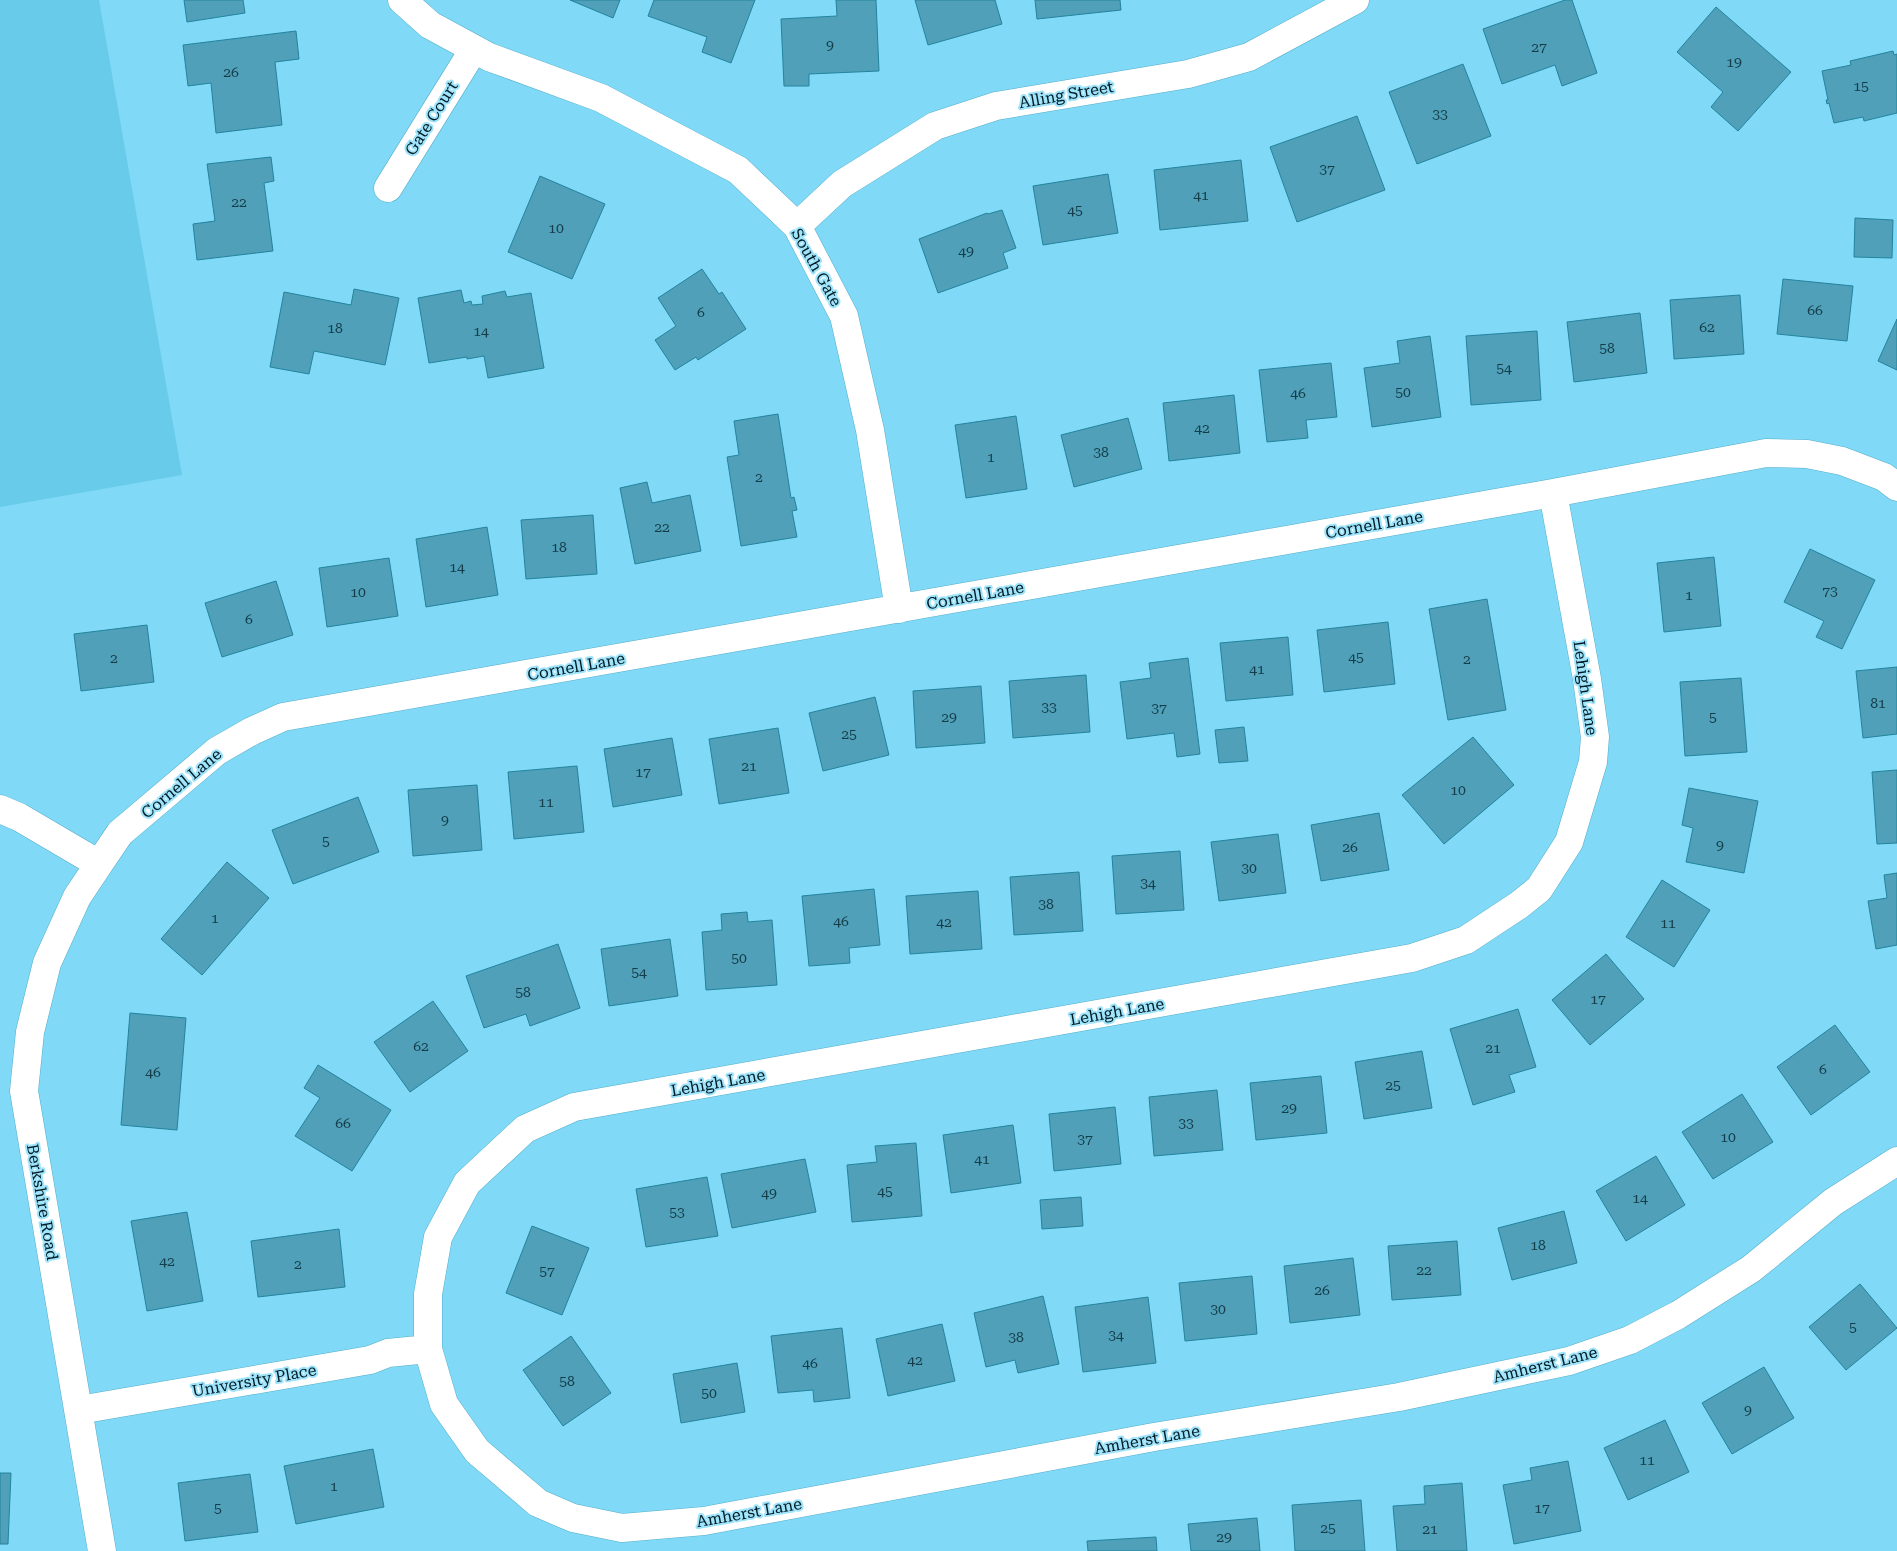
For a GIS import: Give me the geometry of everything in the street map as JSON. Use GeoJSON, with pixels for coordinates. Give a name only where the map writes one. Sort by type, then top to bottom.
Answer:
{"type":"FeatureCollection","features":[{"type":"Feature","properties":{"kind":"street","name":"South Gate"},"geometry":{"type":"LineString","coordinates":[[402,0],[430,25],[489,57],[601,98],[738,170],[797,226],[844,316],[870,430],[899,609]]}},
{"type":"Feature","properties":{"kind":"street","name":"Alling Street"},"geometry":{"type":"LineString","coordinates":[[797,226],[842,184],[935,126],[996,106],[1188,74],[1249,57],[1355,0]]}},
{"type":"Feature","properties":{"kind":"street","name":"Gate Court"},"geometry":{"type":"LineString","coordinates":[[388,188],[474,49]]}},
{"type":"Feature","properties":{"kind":"street","name":"Cornell Lane"},"geometry":{"type":"LineString","coordinates":[[99,864],[120,833],[217,751],[252,731],[283,717],[1553,493],[1766,453],[1807,454],[1842,460],[1884,477],[1897,487]]}},
{"type":"Feature","properties":{"kind":"street","name":"Lehigh Lane"},"geometry":{"type":"LineString","coordinates":[[428,1349],[428,1294],[438,1237],[467,1183],[525,1129],[574,1108],[1412,958],[1466,940],[1519,905],[1539,889],[1568,842],[1593,762],[1595,736],[1587,679],[1553,493]]}},
{"type":"Feature","properties":{"kind":"street"},"geometry":{"type":"LineString","coordinates":[[0,809],[19,816],[99,864]]}},
{"type":"Feature","properties":{"kind":"street","name":"Berkshire Road"},"geometry":{"type":"LineString","coordinates":[[99,864],[76,897],[47,964],[30,1032],[24,1091],[102,1551]]}},
{"type":"Feature","properties":{"kind":"street","name":"Amherst Lane"},"geometry":{"type":"LineString","coordinates":[[428,1349],[444,1404],[477,1452],[538,1502],[573,1518],[622,1528],[704,1521],[1144,1439],[1399,1397],[1569,1361],[1630,1340],[1678,1315],[1751,1269],[1833,1202],[1897,1161]]}},
{"type":"Feature","properties":{"kind":"street","name":"University Place"},"geometry":{"type":"LineString","coordinates":[[78,1410],[370,1360],[388,1354],[428,1349]]}},
{"type":"Feature","properties":{"kind":"shaded area"},"geometry":{"type":"Polygon","coordinates":[[[0,0],[99,0],[182,475],[0,507],[0,0]]]}},
{"type":"Feature","properties":{"kind":"building"},"geometry":{"type":"Polygon","coordinates":[[[184,0],[243,0],[245,13],[187,22],[184,0]]]}},
{"type":"Feature","properties":{"kind":"building"},"geometry":{"type":"Polygon","coordinates":[[[570,0],[620,0],[613,18],[570,0]]]}},
{"type":"Feature","properties":{"kind":"building"},"geometry":{"type":"Polygon","coordinates":[[[654,0],[755,0],[731,63],[702,52],[707,37],[648,16],[654,0]]]}},
{"type":"Feature","properties":{"kind":"building"},"geometry":{"type":"Polygon","coordinates":[[[836,0],[876,0],[879,71],[809,74],[809,86],[784,86],[781,19],[837,16],[836,0]]]}},
{"type":"Feature","properties":{"kind":"building"},"geometry":{"type":"Polygon","coordinates":[[[915,0],[995,0],[1002,24],[928,45],[915,0]]]}},
{"type":"Feature","properties":{"kind":"building"},"geometry":{"type":"Polygon","coordinates":[[[1035,0],[1120,0],[1121,10],[1037,19],[1035,0]]]}},
{"type":"Feature","properties":{"kind":"building"},"geometry":{"type":"Polygon","coordinates":[[[1565,0],[1572,0],[1597,73],[1562,86],[1555,65],[1502,84],[1483,29],[1565,0]]]}},
{"type":"Feature","properties":{"kind":"building"},"geometry":{"type":"Polygon","coordinates":[[[1716,7],[1791,72],[1738,131],[1711,107],[1723,92],[1677,52],[1716,7]]]}},
{"type":"Feature","properties":{"kind":"building"},"geometry":{"type":"Polygon","coordinates":[[[296,31],[299,59],[275,62],[282,125],[216,133],[211,83],[188,86],[183,45],[296,31]]]}},
{"type":"Feature","properties":{"kind":"building"},"geometry":{"type":"Polygon","coordinates":[[[1893,51],[1894,55],[1897,54],[1897,113],[1864,121],[1863,117],[1834,123],[1829,103],[1827,104],[1826,100],[1828,100],[1822,71],[1851,65],[1850,61],[1893,51]]]}},
{"type":"Feature","properties":{"kind":"building"},"geometry":{"type":"Polygon","coordinates":[[[1463,64],[1491,136],[1417,164],[1389,92],[1463,64]]]}},
{"type":"Feature","properties":{"kind":"building"},"geometry":{"type":"Polygon","coordinates":[[[1357,116],[1385,190],[1297,222],[1270,147],[1357,116]]]}},
{"type":"Feature","properties":{"kind":"building"},"geometry":{"type":"Polygon","coordinates":[[[271,157],[274,181],[264,183],[273,251],[197,260],[193,224],[215,221],[207,164],[271,157]]]}},
{"type":"Feature","properties":{"kind":"building"},"geometry":{"type":"Polygon","coordinates":[[[1241,160],[1248,221],[1160,230],[1154,170],[1241,160]]]}},
{"type":"Feature","properties":{"kind":"building"},"geometry":{"type":"Polygon","coordinates":[[[1108,174],[1118,233],[1043,245],[1033,186],[1108,174]]]}},
{"type":"Feature","properties":{"kind":"building"},"geometry":{"type":"Polygon","coordinates":[[[540,176],[605,204],[572,279],[508,252],[540,176]]]}},
{"type":"Feature","properties":{"kind":"building"},"geometry":{"type":"Polygon","coordinates":[[[1002,210],[1016,248],[1003,253],[1008,268],[938,293],[919,239],[987,213],[1002,210]]]}},
{"type":"Feature","properties":{"kind":"building"},"geometry":{"type":"Polygon","coordinates":[[[1855,218],[1893,220],[1892,258],[1854,257],[1855,218]]]}},
{"type":"Feature","properties":{"kind":"building"},"geometry":{"type":"Polygon","coordinates":[[[702,269],[719,294],[722,292],[746,329],[698,360],[696,357],[675,370],[655,340],[676,326],[658,298],[702,269]]]}},
{"type":"Feature","properties":{"kind":"building"},"geometry":{"type":"Polygon","coordinates":[[[1783,279],[1853,286],[1847,341],[1777,334],[1783,279]]]}},
{"type":"Feature","properties":{"kind":"building"},"geometry":{"type":"Polygon","coordinates":[[[354,289],[399,298],[385,365],[314,351],[309,374],[270,367],[284,292],[351,305],[354,289]]]}},
{"type":"Feature","properties":{"kind":"building"},"geometry":{"type":"Polygon","coordinates":[[[461,290],[464,303],[471,301],[472,305],[483,304],[482,296],[505,291],[507,297],[531,293],[544,368],[488,378],[484,356],[429,363],[418,298],[461,290]]]}},
{"type":"Feature","properties":{"kind":"building"},"geometry":{"type":"Polygon","coordinates":[[[1740,295],[1744,354],[1674,359],[1670,300],[1740,295]]]}},
{"type":"Feature","properties":{"kind":"building"},"geometry":{"type":"Polygon","coordinates":[[[1640,313],[1647,373],[1574,382],[1567,322],[1640,313]]]}},
{"type":"Feature","properties":{"kind":"building"},"geometry":{"type":"Polygon","coordinates":[[[1897,319],[1897,370],[1878,361],[1897,319]]]}},
{"type":"Feature","properties":{"kind":"building"},"geometry":{"type":"Polygon","coordinates":[[[1537,331],[1541,400],[1471,405],[1466,336],[1537,331]]]}},
{"type":"Feature","properties":{"kind":"building"},"geometry":{"type":"Polygon","coordinates":[[[1430,336],[1441,417],[1372,427],[1364,368],[1400,363],[1397,341],[1430,336]]]}},
{"type":"Feature","properties":{"kind":"building"},"geometry":{"type":"Polygon","coordinates":[[[1331,363],[1337,417],[1306,420],[1308,438],[1267,442],[1259,370],[1331,363]]]}},
{"type":"Feature","properties":{"kind":"building"},"geometry":{"type":"Polygon","coordinates":[[[1234,395],[1240,453],[1169,461],[1163,403],[1234,395]]]}},
{"type":"Feature","properties":{"kind":"building"},"geometry":{"type":"Polygon","coordinates":[[[778,414],[791,498],[794,497],[797,510],[792,511],[797,537],[741,546],[727,457],[739,455],[734,421],[778,414]]]}},
{"type":"Feature","properties":{"kind":"building"},"geometry":{"type":"Polygon","coordinates":[[[1016,416],[1027,489],[966,498],[955,425],[1016,416]]]}},
{"type":"Feature","properties":{"kind":"building"},"geometry":{"type":"Polygon","coordinates":[[[1128,418],[1142,469],[1074,487],[1061,435],[1128,418]]]}},
{"type":"Feature","properties":{"kind":"building"},"geometry":{"type":"Polygon","coordinates":[[[647,482],[652,503],[690,495],[701,551],[635,564],[620,488],[647,482]]]}},
{"type":"Feature","properties":{"kind":"building"},"geometry":{"type":"Polygon","coordinates":[[[593,515],[597,574],[526,579],[521,520],[593,515]]]}},
{"type":"Feature","properties":{"kind":"building"},"geometry":{"type":"Polygon","coordinates":[[[487,527],[498,595],[426,607],[416,539],[487,527]]]}},
{"type":"Feature","properties":{"kind":"building"},"geometry":{"type":"Polygon","coordinates":[[[1810,549],[1875,580],[1842,649],[1816,637],[1824,621],[1784,602],[1810,549]]]}},
{"type":"Feature","properties":{"kind":"building"},"geometry":{"type":"Polygon","coordinates":[[[1714,557],[1721,626],[1664,632],[1657,563],[1714,557]]]}},
{"type":"Feature","properties":{"kind":"building"},"geometry":{"type":"Polygon","coordinates":[[[389,558],[398,616],[327,627],[319,568],[389,558]]]}},
{"type":"Feature","properties":{"kind":"building"},"geometry":{"type":"Polygon","coordinates":[[[276,581],[293,635],[222,657],[205,603],[276,581]]]}},
{"type":"Feature","properties":{"kind":"building"},"geometry":{"type":"Polygon","coordinates":[[[1487,599],[1506,710],[1448,720],[1429,609],[1487,599]]]}},
{"type":"Feature","properties":{"kind":"building"},"geometry":{"type":"Polygon","coordinates":[[[1388,622],[1395,684],[1324,692],[1317,630],[1388,622]]]}},
{"type":"Feature","properties":{"kind":"building"},"geometry":{"type":"Polygon","coordinates":[[[147,625],[154,682],[81,691],[74,634],[147,625]]]}},
{"type":"Feature","properties":{"kind":"building"},"geometry":{"type":"Polygon","coordinates":[[[1288,637],[1293,695],[1226,701],[1220,643],[1288,637]]]}},
{"type":"Feature","properties":{"kind":"building"},"geometry":{"type":"Polygon","coordinates":[[[1188,658],[1200,754],[1177,757],[1174,733],[1127,739],[1120,682],[1151,678],[1149,663],[1188,658]]]}},
{"type":"Feature","properties":{"kind":"building"},"geometry":{"type":"Polygon","coordinates":[[[1897,667],[1897,734],[1863,738],[1856,671],[1897,667]]]}},
{"type":"Feature","properties":{"kind":"building"},"geometry":{"type":"Polygon","coordinates":[[[1086,675],[1090,732],[1013,738],[1009,681],[1086,675]]]}},
{"type":"Feature","properties":{"kind":"building"},"geometry":{"type":"Polygon","coordinates":[[[1741,678],[1747,752],[1685,756],[1680,682],[1741,678]]]}},
{"type":"Feature","properties":{"kind":"building"},"geometry":{"type":"Polygon","coordinates":[[[981,686],[985,743],[916,748],[913,691],[981,686]]]}},
{"type":"Feature","properties":{"kind":"building"},"geometry":{"type":"Polygon","coordinates":[[[875,697],[889,755],[823,771],[809,713],[875,697]]]}},
{"type":"Feature","properties":{"kind":"building"},"geometry":{"type":"Polygon","coordinates":[[[1244,727],[1248,761],[1219,763],[1215,730],[1244,727]]]}},
{"type":"Feature","properties":{"kind":"building"},"geometry":{"type":"Polygon","coordinates":[[[778,728],[789,793],[719,804],[709,739],[778,728]]]}},
{"type":"Feature","properties":{"kind":"building"},"geometry":{"type":"Polygon","coordinates":[[[1473,737],[1514,785],[1444,844],[1402,795],[1473,737]]]}},
{"type":"Feature","properties":{"kind":"building"},"geometry":{"type":"Polygon","coordinates":[[[672,738],[682,795],[613,807],[604,749],[672,738]]]}},
{"type":"Feature","properties":{"kind":"building"},"geometry":{"type":"Polygon","coordinates":[[[577,766],[584,832],[514,839],[508,772],[577,766]]]}},
{"type":"Feature","properties":{"kind":"building"},"geometry":{"type":"Polygon","coordinates":[[[1897,770],[1897,843],[1877,844],[1872,772],[1897,770]]]}},
{"type":"Feature","properties":{"kind":"building"},"geometry":{"type":"Polygon","coordinates":[[[477,785],[482,850],[413,856],[408,790],[477,785]]]}},
{"type":"Feature","properties":{"kind":"building"},"geometry":{"type":"Polygon","coordinates":[[[1689,788],[1758,801],[1744,873],[1686,862],[1693,828],[1682,825],[1689,788]]]}},
{"type":"Feature","properties":{"kind":"building"},"geometry":{"type":"Polygon","coordinates":[[[358,797],[379,852],[293,884],[272,830],[358,797]]]}},
{"type":"Feature","properties":{"kind":"building"},"geometry":{"type":"Polygon","coordinates":[[[1379,813],[1389,870],[1321,881],[1311,825],[1379,813]]]}},
{"type":"Feature","properties":{"kind":"building"},"geometry":{"type":"Polygon","coordinates":[[[1278,834],[1286,893],[1219,901],[1211,842],[1278,834]]]}},
{"type":"Feature","properties":{"kind":"building"},"geometry":{"type":"Polygon","coordinates":[[[1180,851],[1184,910],[1116,914],[1112,856],[1180,851]]]}},
{"type":"Feature","properties":{"kind":"building"},"geometry":{"type":"Polygon","coordinates":[[[227,862],[269,898],[202,975],[161,939],[227,862]]]}},
{"type":"Feature","properties":{"kind":"building"},"geometry":{"type":"Polygon","coordinates":[[[1079,872],[1083,931],[1014,935],[1010,877],[1079,872]]]}},
{"type":"Feature","properties":{"kind":"building"},"geometry":{"type":"Polygon","coordinates":[[[1897,873],[1897,945],[1876,949],[1868,901],[1887,898],[1884,875],[1897,873]]]}},
{"type":"Feature","properties":{"kind":"building"},"geometry":{"type":"Polygon","coordinates":[[[1662,880],[1710,910],[1674,967],[1626,937],[1662,880]]]}},
{"type":"Feature","properties":{"kind":"building"},"geometry":{"type":"Polygon","coordinates":[[[874,889],[880,945],[849,948],[850,963],[809,966],[802,896],[874,889]]]}},
{"type":"Feature","properties":{"kind":"building"},"geometry":{"type":"Polygon","coordinates":[[[978,891],[982,949],[910,954],[906,896],[978,891]]]}},
{"type":"Feature","properties":{"kind":"building"},"geometry":{"type":"Polygon","coordinates":[[[747,912],[748,922],[772,920],[777,985],[706,990],[702,932],[722,930],[721,914],[747,912]]]}},
{"type":"Feature","properties":{"kind":"building"},"geometry":{"type":"Polygon","coordinates":[[[670,939],[678,996],[609,1006],[601,949],[670,939]]]}},
{"type":"Feature","properties":{"kind":"building"},"geometry":{"type":"Polygon","coordinates":[[[558,944],[580,1008],[530,1026],[526,1014],[484,1028],[466,976],[558,944]]]}},
{"type":"Feature","properties":{"kind":"building"},"geometry":{"type":"Polygon","coordinates":[[[1606,954],[1644,999],[1590,1045],[1552,1000],[1606,954]]]}},
{"type":"Feature","properties":{"kind":"building"},"geometry":{"type":"Polygon","coordinates":[[[433,1001],[468,1051],[410,1092],[374,1042],[433,1001]]]}},
{"type":"Feature","properties":{"kind":"building"},"geometry":{"type":"Polygon","coordinates":[[[1518,1009],[1536,1067],[1509,1075],[1515,1092],[1473,1105],[1450,1029],[1518,1009]]]}},
{"type":"Feature","properties":{"kind":"building"},"geometry":{"type":"Polygon","coordinates":[[[130,1013],[186,1018],[177,1130],[121,1125],[130,1013]]]}},
{"type":"Feature","properties":{"kind":"building"},"geometry":{"type":"Polygon","coordinates":[[[1835,1025],[1870,1072],[1811,1115],[1777,1067],[1835,1025]]]}},
{"type":"Feature","properties":{"kind":"building"},"geometry":{"type":"Polygon","coordinates":[[[1422,1051],[1432,1108],[1364,1119],[1355,1062],[1422,1051]]]}},
{"type":"Feature","properties":{"kind":"building"},"geometry":{"type":"Polygon","coordinates":[[[318,1065],[391,1110],[352,1171],[295,1136],[320,1098],[304,1088],[318,1065]]]}},
{"type":"Feature","properties":{"kind":"building"},"geometry":{"type":"Polygon","coordinates":[[[1321,1076],[1327,1133],[1256,1140],[1250,1083],[1321,1076]]]}},
{"type":"Feature","properties":{"kind":"building"},"geometry":{"type":"Polygon","coordinates":[[[1217,1090],[1223,1150],[1154,1156],[1149,1097],[1217,1090]]]}},
{"type":"Feature","properties":{"kind":"building"},"geometry":{"type":"Polygon","coordinates":[[[1742,1094],[1773,1142],[1713,1179],[1682,1132],[1742,1094]]]}},
{"type":"Feature","properties":{"kind":"building"},"geometry":{"type":"Polygon","coordinates":[[[1115,1107],[1121,1164],[1054,1171],[1049,1114],[1115,1107]]]}},
{"type":"Feature","properties":{"kind":"building"},"geometry":{"type":"Polygon","coordinates":[[[1013,1125],[1021,1183],[951,1193],[943,1135],[1013,1125]]]}},
{"type":"Feature","properties":{"kind":"building"},"geometry":{"type":"Polygon","coordinates":[[[916,1143],[922,1216],[852,1222],[847,1165],[877,1162],[875,1146],[916,1143]]]}},
{"type":"Feature","properties":{"kind":"building"},"geometry":{"type":"Polygon","coordinates":[[[1656,1156],[1685,1205],[1626,1241],[1596,1191],[1656,1156]]]}},
{"type":"Feature","properties":{"kind":"building"},"geometry":{"type":"Polygon","coordinates":[[[805,1159],[816,1212],[732,1228],[721,1174],[805,1159]]]}},
{"type":"Feature","properties":{"kind":"building"},"geometry":{"type":"Polygon","coordinates":[[[707,1177],[718,1236],[646,1247],[636,1189],[707,1177]]]}},
{"type":"Feature","properties":{"kind":"building"},"geometry":{"type":"Polygon","coordinates":[[[1081,1197],[1083,1226],[1042,1229],[1040,1200],[1081,1197]]]}},
{"type":"Feature","properties":{"kind":"building"},"geometry":{"type":"Polygon","coordinates":[[[1564,1211],[1577,1263],[1512,1280],[1498,1228],[1564,1211]]]}},
{"type":"Feature","properties":{"kind":"building"},"geometry":{"type":"Polygon","coordinates":[[[187,1212],[203,1301],[147,1311],[131,1221],[187,1212]]]}},
{"type":"Feature","properties":{"kind":"building"},"geometry":{"type":"Polygon","coordinates":[[[532,1226],[589,1248],[562,1315],[506,1293],[532,1226]]]}},
{"type":"Feature","properties":{"kind":"building"},"geometry":{"type":"Polygon","coordinates":[[[339,1229],[345,1287],[258,1297],[251,1241],[339,1229]]]}},
{"type":"Feature","properties":{"kind":"building"},"geometry":{"type":"Polygon","coordinates":[[[1457,1241],[1461,1295],[1392,1300],[1388,1246],[1457,1241]]]}},
{"type":"Feature","properties":{"kind":"building"},"geometry":{"type":"Polygon","coordinates":[[[1353,1258],[1360,1315],[1290,1323],[1284,1266],[1353,1258]]]}},
{"type":"Feature","properties":{"kind":"building"},"geometry":{"type":"Polygon","coordinates":[[[1252,1276],[1257,1334],[1185,1341],[1179,1283],[1252,1276]]]}},
{"type":"Feature","properties":{"kind":"building"},"geometry":{"type":"Polygon","coordinates":[[[1860,1284],[1897,1328],[1846,1370],[1809,1327],[1860,1284]]]}},
{"type":"Feature","properties":{"kind":"building"},"geometry":{"type":"Polygon","coordinates":[[[1043,1296],[1059,1364],[1018,1373],[1015,1360],[986,1367],[974,1313],[1043,1296]]]}},
{"type":"Feature","properties":{"kind":"building"},"geometry":{"type":"Polygon","coordinates":[[[1148,1297],[1156,1363],[1083,1372],[1075,1307],[1148,1297]]]}},
{"type":"Feature","properties":{"kind":"building"},"geometry":{"type":"Polygon","coordinates":[[[942,1324],[955,1381],[888,1396],[876,1339],[942,1324]]]}},
{"type":"Feature","properties":{"kind":"building"},"geometry":{"type":"Polygon","coordinates":[[[842,1328],[850,1398],[814,1402],[813,1390],[778,1393],[771,1336],[842,1328]]]}},
{"type":"Feature","properties":{"kind":"building"},"geometry":{"type":"Polygon","coordinates":[[[571,1336],[611,1393],[563,1426],[523,1370],[571,1336]]]}},
{"type":"Feature","properties":{"kind":"building"},"geometry":{"type":"Polygon","coordinates":[[[737,1363],[745,1412],[681,1423],[673,1374],[737,1363]]]}},
{"type":"Feature","properties":{"kind":"building"},"geometry":{"type":"Polygon","coordinates":[[[1764,1367],[1794,1418],[1732,1454],[1702,1403],[1764,1367]]]}},
{"type":"Feature","properties":{"kind":"building"},"geometry":{"type":"Polygon","coordinates":[[[1665,1420],[1689,1472],[1628,1500],[1604,1448],[1665,1420]]]}},
{"type":"Feature","properties":{"kind":"building"},"geometry":{"type":"Polygon","coordinates":[[[373,1449],[384,1507],[296,1524],[284,1466],[373,1449]]]}},
{"type":"Feature","properties":{"kind":"building"},"geometry":{"type":"Polygon","coordinates":[[[1568,1461],[1581,1531],[1514,1544],[1503,1485],[1532,1480],[1530,1468],[1568,1461]]]}},
{"type":"Feature","properties":{"kind":"building"},"geometry":{"type":"Polygon","coordinates":[[[0,1473],[11,1473],[8,1544],[0,1544],[0,1473]]]}},
{"type":"Feature","properties":{"kind":"building"},"geometry":{"type":"Polygon","coordinates":[[[250,1474],[258,1532],[185,1541],[178,1483],[250,1474]]]}},
{"type":"Feature","properties":{"kind":"building"},"geometry":{"type":"Polygon","coordinates":[[[1462,1483],[1467,1551],[1397,1551],[1393,1506],[1425,1504],[1424,1486],[1462,1483]]]}},
{"type":"Feature","properties":{"kind":"building"},"geometry":{"type":"Polygon","coordinates":[[[1361,1500],[1365,1551],[1295,1551],[1292,1505],[1361,1500]]]}},
{"type":"Feature","properties":{"kind":"building"},"geometry":{"type":"Polygon","coordinates":[[[1257,1518],[1260,1551],[1191,1551],[1188,1524],[1257,1518]]]}},
{"type":"Feature","properties":{"kind":"building"},"geometry":{"type":"Polygon","coordinates":[[[1156,1537],[1157,1551],[1088,1551],[1087,1541],[1156,1537]]]}}]}
